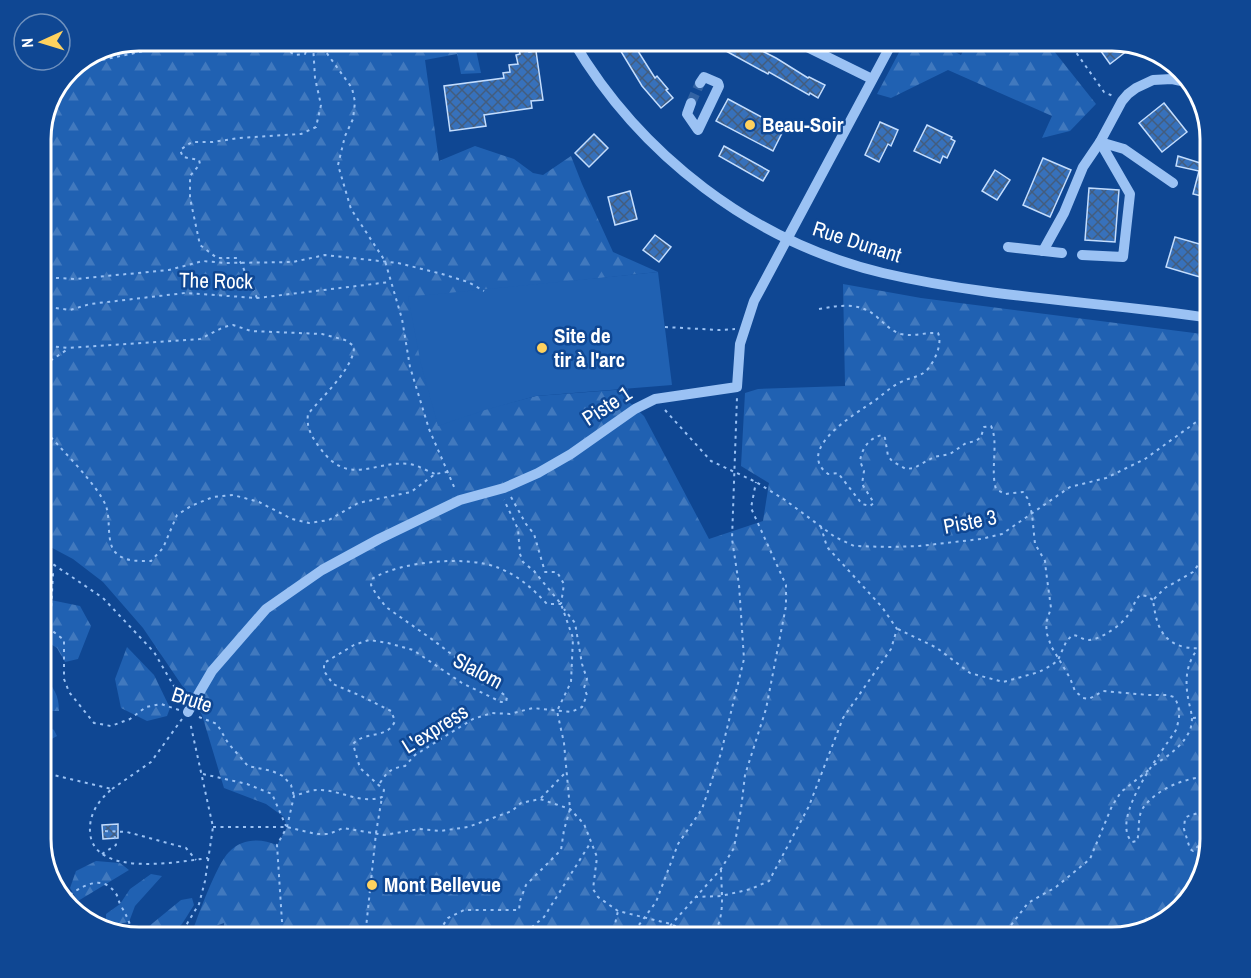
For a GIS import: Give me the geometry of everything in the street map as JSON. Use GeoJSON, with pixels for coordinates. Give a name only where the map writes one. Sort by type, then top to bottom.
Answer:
{"type":"FeatureCollection","features":[{"type":"Feature","properties":{"kind":"street","name":"Rue Dunant"},"geometry":{"type":"LineString","coordinates":[[580,51],[603,88],[625,115],[674,165],[737,211],[788,238],[855,265],[912,279],[1006,294],[1200,317]]}},
{"type":"Feature","properties":{"kind":"street"},"geometry":{"type":"LineString","coordinates":[[817,51],[872,79]]}},
{"type":"Feature","properties":{"kind":"street"},"geometry":{"type":"LineString","coordinates":[[655,399],[737,387],[737,360],[744,328],[754,301],[887,51]]}},
{"type":"Feature","properties":{"kind":"street"},"geometry":{"type":"LineString","coordinates":[[691,103],[687,114],[698,130],[719,87],[718,83],[704,77],[700,83]]}},
{"type":"Feature","properties":{"kind":"street"},"geometry":{"type":"LineString","coordinates":[[1043,251],[1064,213],[1083,166],[1100,142],[1122,101],[1136,88],[1153,80],[1177,80]]}},
{"type":"Feature","properties":{"kind":"street"},"geometry":{"type":"LineString","coordinates":[[1100,142],[1124,149],[1173,183]]}},
{"type":"Feature","properties":{"kind":"street"},"geometry":{"type":"LineString","coordinates":[[1082,255],[1123,257],[1130,194],[1100,142]]}},
{"type":"Feature","properties":{"kind":"street"},"geometry":{"type":"LineString","coordinates":[[1008,248],[1062,253]]}},
{"type":"Feature","properties":{"kind":"street","name":"Piste 1"},"geometry":{"type":"LineString","coordinates":[[188,712],[212,671],[266,609],[322,570],[379,539],[460,500],[504,488],[538,473],[571,454],[635,409],[655,399]]}},
{"type":"Feature","properties":{"kind":"path"},"geometry":{"type":"LineString","coordinates":[[102,60],[145,51]]}},
{"type":"Feature","properties":{"kind":"path"},"geometry":{"type":"LineString","coordinates":[[289,51],[295,55],[305,54],[306,51]]}},
{"type":"Feature","properties":{"kind":"path"},"geometry":{"type":"LineString","coordinates":[[257,298],[237,258],[217,258],[200,245],[190,198],[190,176],[200,164],[199,160],[183,157],[180,150],[192,142],[301,134],[316,127],[321,105],[315,78],[313,51]]}},
{"type":"Feature","properties":{"kind":"path"},"geometry":{"type":"LineString","coordinates":[[326,51],[352,88],[355,102],[353,119],[345,136],[338,165],[351,209],[385,261],[402,319],[410,367],[429,429],[460,500]]}},
{"type":"Feature","properties":{"kind":"path"},"geometry":{"type":"LineString","coordinates":[[1076,51],[1104,92],[1122,101]]}},
{"type":"Feature","properties":{"kind":"path"},"geometry":{"type":"LineString","coordinates":[[51,278],[75,279],[169,270],[203,261],[293,262],[325,255],[385,261],[442,274],[468,282],[484,291]]}},
{"type":"Feature","properties":{"kind":"path","name":"The Rock"},"geometry":{"type":"LineString","coordinates":[[51,307],[70,310],[90,304],[185,293],[257,298],[390,282]]}},
{"type":"Feature","properties":{"kind":"path"},"geometry":{"type":"LineString","coordinates":[[819,309],[844,304],[862,307],[898,333],[911,335],[938,333],[940,342],[933,362],[923,373],[890,388],[829,435],[819,450],[819,460],[824,471],[828,474],[838,473],[862,504],[870,506],[874,503],[863,489],[864,471],[860,461],[873,438],[882,435],[885,438],[888,456],[906,469],[914,468],[934,457],[950,454],[966,443],[976,441],[981,437],[984,427],[991,426],[994,439],[993,479],[996,489],[1005,494],[1023,492],[1028,499],[1035,544],[1045,561],[1051,608],[1046,623],[1047,634],[1075,691],[1083,698],[1089,699],[1103,691],[1167,695],[1174,697],[1179,705],[1178,724],[1132,799],[1126,826],[1128,838],[1132,842],[1137,841],[1142,809],[1158,794],[1193,778],[1200,778]]}},
{"type":"Feature","properties":{"kind":"path"},"geometry":{"type":"LineString","coordinates":[[51,346],[68,348],[200,339],[224,327],[234,325],[251,331],[322,334],[345,340],[354,346],[354,354],[348,366],[308,414],[307,422],[311,437],[327,457],[343,468],[357,470],[408,464],[435,474]]}},
{"type":"Feature","properties":{"kind":"path"},"geometry":{"type":"LineString","coordinates":[[666,327],[719,330],[744,328]]}},
{"type":"Feature","properties":{"kind":"path"},"geometry":{"type":"LineString","coordinates":[[51,360],[68,348]]}},
{"type":"Feature","properties":{"kind":"path"},"geometry":{"type":"LineString","coordinates":[[638,927],[656,902],[678,844],[702,809],[721,753],[744,659],[739,585],[732,539],[737,389]]}},
{"type":"Feature","properties":{"kind":"path","name":"Piste 1"},"geometry":{"type":"LineString","coordinates":[[655,399],[711,461],[756,482]]}},
{"type":"Feature","properties":{"kind":"path","name":"Piste 3"},"geometry":{"type":"LineString","coordinates":[[756,482],[840,540],[854,546],[919,546],[981,539],[1002,534],[1070,488],[1106,478],[1145,459],[1200,418]]}},
{"type":"Feature","properties":{"kind":"path"},"geometry":{"type":"LineString","coordinates":[[51,438],[96,490],[106,506],[111,544],[116,553],[133,561],[150,561],[163,548],[177,515],[213,497],[233,495],[259,502],[292,519],[309,523],[329,520],[358,503],[411,492],[435,474],[447,472]]}},
{"type":"Feature","properties":{"kind":"path"},"geometry":{"type":"LineString","coordinates":[[669,927],[721,869],[734,848],[745,775],[766,709],[786,606],[786,585],[751,508],[756,482]]}},
{"type":"Feature","properties":{"kind":"path"},"geometry":{"type":"LineString","coordinates":[[442,927],[448,918],[464,910],[519,910],[526,885],[561,850],[570,808],[564,743],[557,711],[571,682],[573,638],[561,604],[534,571],[523,562],[518,529],[502,495],[504,488]]}},
{"type":"Feature","properties":{"kind":"path"},"geometry":{"type":"LineString","coordinates":[[504,488],[534,534],[545,572],[557,572],[564,584],[561,604]]}},
{"type":"Feature","properties":{"kind":"path"},"geometry":{"type":"LineString","coordinates":[[821,527],[828,547],[882,608],[897,629],[937,648],[970,673],[996,682],[1004,682],[1039,672],[1059,660],[1066,642],[1072,635],[1092,641],[1123,623],[1140,595],[1153,600],[1158,627],[1164,637],[1173,644],[1197,650]]}},
{"type":"Feature","properties":{"kind":"path","name":"Slalom"},"geometry":{"type":"LineString","coordinates":[[379,784],[360,768],[353,744],[359,738],[384,733],[392,728],[395,721],[391,711],[333,684],[324,671],[324,663],[354,645],[369,640],[388,643],[413,650],[462,683],[501,702],[506,702],[507,697],[386,607],[371,585],[372,579],[402,566],[436,562],[467,562],[497,567],[529,584],[547,604],[561,604]]}},
{"type":"Feature","properties":{"kind":"path"},"geometry":{"type":"LineString","coordinates":[[1153,600],[1165,588],[1193,572],[1200,562]]}},
{"type":"Feature","properties":{"kind":"path"},"geometry":{"type":"LineString","coordinates":[[51,563],[103,598],[147,644],[179,693],[188,712],[213,827],[205,882],[199,904],[185,927]]}},
{"type":"Feature","properties":{"kind":"path","name":"Brute"},"geometry":{"type":"LineString","coordinates":[[51,570],[53,574],[51,611]]}},
{"type":"Feature","properties":{"kind":"path","name":"L'express"},"geometry":{"type":"LineString","coordinates":[[379,784],[387,772],[405,766],[415,755],[473,719],[492,713],[510,714],[533,708],[571,712],[582,707],[587,695],[584,688],[587,679],[575,623],[561,604]]}},
{"type":"Feature","properties":{"kind":"path"},"geometry":{"type":"LineString","coordinates":[[696,897],[721,896],[751,890],[769,881],[808,806],[843,718],[891,649],[897,629]]}},
{"type":"Feature","properties":{"kind":"path","name":"Brute"},"geometry":{"type":"LineString","coordinates":[[51,630],[64,640],[64,679],[69,692],[94,723],[111,726],[130,719],[146,707],[161,704],[188,712],[217,724],[228,742],[248,766],[283,776],[291,785],[294,796]]}},
{"type":"Feature","properties":{"kind":"path"},"geometry":{"type":"LineString","coordinates":[[1010,927],[1028,903],[1056,887],[1090,859],[1112,806],[1121,792],[1169,756],[1182,742],[1190,730],[1193,718],[1186,689],[1187,672],[1190,660],[1200,649]]}},
{"type":"Feature","properties":{"kind":"path"},"geometry":{"type":"LineString","coordinates":[[188,712],[151,762],[112,789],[98,804],[90,818],[90,835],[94,848],[107,858],[133,864],[208,858]]}},
{"type":"Feature","properties":{"kind":"path"},"geometry":{"type":"LineString","coordinates":[[1193,718],[1200,718]]}},
{"type":"Feature","properties":{"kind":"path"},"geometry":{"type":"LineString","coordinates":[[540,799],[566,772]]}},
{"type":"Feature","properties":{"kind":"path"},"geometry":{"type":"LineString","coordinates":[[51,774],[112,789]]}},
{"type":"Feature","properties":{"kind":"path"},"geometry":{"type":"LineString","coordinates":[[203,774],[247,784],[272,794],[287,827]]}},
{"type":"Feature","properties":{"kind":"path"},"geometry":{"type":"LineString","coordinates":[[366,927],[376,833],[384,790],[379,784]]}},
{"type":"Feature","properties":{"kind":"path"},"geometry":{"type":"LineString","coordinates":[[282,927],[277,845],[287,827],[294,796],[315,789],[372,801],[382,797]]}},
{"type":"Feature","properties":{"kind":"path"},"geometry":{"type":"LineString","coordinates":[[213,827],[287,827],[316,834],[328,834],[343,828],[384,835],[419,829],[440,831],[468,827],[512,811],[521,803],[540,799],[570,808],[584,824],[597,857],[593,889],[598,897],[618,911],[677,927]]}},
{"type":"Feature","properties":{"kind":"path"},"geometry":{"type":"LineString","coordinates":[[1200,813],[1193,812],[1185,818],[1184,825],[1190,849],[1193,851],[1200,844]]}},
{"type":"Feature","properties":{"kind":"path"},"geometry":{"type":"LineString","coordinates":[[105,831],[138,835],[186,848],[196,860]]}},
{"type":"Feature","properties":{"kind":"path"},"geometry":{"type":"LineString","coordinates":[[102,854],[116,845],[114,831]]}},
{"type":"Feature","properties":{"kind":"path"},"geometry":{"type":"LineString","coordinates":[[533,927],[544,917],[591,842]]}},
{"type":"Feature","properties":{"kind":"path"},"geometry":{"type":"LineString","coordinates":[[718,927],[722,908],[721,869]]}},
{"type":"Feature","properties":{"kind":"path"},"geometry":{"type":"LineString","coordinates":[[71,895],[87,885],[99,882],[113,889],[125,911],[129,926]]}},
{"type":"Feature","properties":{"kind":"path"},"geometry":{"type":"LineString","coordinates":[[614,927],[618,911]]}},
{"type":"Feature","properties":{"kind":"green space"},"geometry":{"type":"Polygon","coordinates":[[[139,51],[476,51],[481,73],[461,74],[457,54],[425,60],[439,161],[475,146],[514,159],[533,173],[543,175],[571,156],[613,252],[658,272],[470,292],[485,409],[536,396],[628,389],[629,402],[644,416],[709,539],[763,521],[769,483],[741,466],[745,393],[758,389],[845,386],[843,284],[921,298],[1200,334],[1200,839],[1195,868],[1182,893],[1161,912],[1141,922],[1112,927],[224,927],[224,923],[213,927],[194,927],[213,879],[229,852],[240,844],[252,841],[265,841],[277,845],[287,827],[284,817],[266,804],[224,788],[202,715],[143,628],[103,582],[73,559],[51,547],[51,133],[54,116],[66,90],[90,66],[105,58],[139,51]]]}},
{"type":"Feature","properties":{"kind":"green space"},"geometry":{"type":"Polygon","coordinates":[[[900,51],[953,51],[961,55],[963,51],[1054,51],[1096,104],[1070,131],[1042,138],[1052,116],[948,70],[891,98],[877,94],[900,51]]]}},
{"type":"Feature","properties":{"kind":"green space","name":"Site de tir à l'arc"},"geometry":{"type":"Polygon","coordinates":[[[658,272],[672,385],[536,396],[438,426],[421,364],[408,297],[658,272]]]}},
{"type":"Feature","properties":{"kind":"green space"},"geometry":{"type":"Polygon","coordinates":[[[51,600],[80,606],[91,626],[78,659],[65,662],[57,648],[51,644],[51,600]]]}},
{"type":"Feature","properties":{"kind":"green space"},"geometry":{"type":"Polygon","coordinates":[[[127,647],[154,675],[170,708],[167,716],[147,721],[121,708],[115,679],[127,647]]]}},
{"type":"Feature","properties":{"kind":"green space"},"geometry":{"type":"Polygon","coordinates":[[[51,686],[58,700],[59,711],[51,711],[51,686]]]}},
{"type":"Feature","properties":{"kind":"green space"},"geometry":{"type":"Polygon","coordinates":[[[51,728],[54,730],[57,736],[51,739],[51,728]]]}},
{"type":"Feature","properties":{"kind":"green space"},"geometry":{"type":"Polygon","coordinates":[[[96,861],[120,863],[129,870],[78,901],[70,888],[76,871],[96,861]]]}},
{"type":"Feature","properties":{"kind":"green space"},"geometry":{"type":"Polygon","coordinates":[[[151,874],[162,876],[135,906],[129,922],[118,924],[106,920],[106,914],[120,904],[130,889],[151,874]]]}},
{"type":"Feature","properties":{"kind":"green space"},"geometry":{"type":"Polygon","coordinates":[[[192,898],[194,905],[179,927],[148,927],[181,900],[192,898]]]}},
{"type":"Feature","properties":{"kind":"building"},"geometry":{"type":"Polygon","coordinates":[[[520,51],[536,51],[543,100],[531,101],[532,108],[484,115],[486,126],[450,131],[444,86],[504,78],[503,73],[510,72],[509,65],[518,64],[516,55],[520,54],[520,51]]]}},
{"type":"Feature","properties":{"kind":"building"},"geometry":{"type":"Polygon","coordinates":[[[621,51],[638,51],[655,78],[657,76],[673,98],[661,108],[642,86],[621,51]]]}},
{"type":"Feature","properties":{"kind":"building"},"geometry":{"type":"Polygon","coordinates":[[[726,51],[762,51],[808,78],[825,85],[818,98],[769,72],[768,74],[726,51]]]}},
{"type":"Feature","properties":{"kind":"building"},"geometry":{"type":"Polygon","coordinates":[[[1101,51],[1125,53],[1110,64],[1101,51]]]}},
{"type":"Feature","properties":{"kind":"building","name":"Beau-Soir"},"geometry":{"type":"Polygon","coordinates":[[[728,99],[784,129],[773,151],[716,121],[728,99]]]}},
{"type":"Feature","properties":{"kind":"building"},"geometry":{"type":"Polygon","coordinates":[[[1164,103],[1187,132],[1162,152],[1139,123],[1164,103]]]}},
{"type":"Feature","properties":{"kind":"building"},"geometry":{"type":"Polygon","coordinates":[[[880,122],[898,130],[891,146],[888,144],[879,162],[865,155],[880,122]]]}},
{"type":"Feature","properties":{"kind":"building"},"geometry":{"type":"Polygon","coordinates":[[[927,125],[952,137],[951,139],[955,141],[947,158],[943,156],[940,163],[914,151],[927,125]]]}},
{"type":"Feature","properties":{"kind":"building"},"geometry":{"type":"Polygon","coordinates":[[[594,134],[608,148],[589,167],[575,153],[594,134]]]}},
{"type":"Feature","properties":{"kind":"building"},"geometry":{"type":"Polygon","coordinates":[[[724,146],[769,171],[763,181],[719,156],[724,146]]]}},
{"type":"Feature","properties":{"kind":"building"},"geometry":{"type":"Polygon","coordinates":[[[1178,156],[1200,163],[1200,196],[1193,194],[1199,171],[1176,166],[1178,156]]]}},
{"type":"Feature","properties":{"kind":"building"},"geometry":{"type":"Polygon","coordinates":[[[1043,158],[1071,170],[1050,217],[1023,205],[1043,158]]]}},
{"type":"Feature","properties":{"kind":"building"},"geometry":{"type":"Polygon","coordinates":[[[995,170],[1010,180],[997,200],[982,191],[995,170]]]}},
{"type":"Feature","properties":{"kind":"building"},"geometry":{"type":"Polygon","coordinates":[[[1089,188],[1119,190],[1115,242],[1085,240],[1089,188]]]}},
{"type":"Feature","properties":{"kind":"building"},"geometry":{"type":"Polygon","coordinates":[[[630,191],[637,219],[615,225],[608,197],[630,191]]]}},
{"type":"Feature","properties":{"kind":"building"},"geometry":{"type":"Polygon","coordinates":[[[655,235],[671,247],[659,262],[643,250],[655,235]]]}},
{"type":"Feature","properties":{"kind":"building"},"geometry":{"type":"Polygon","coordinates":[[[1175,237],[1200,244],[1200,277],[1166,267],[1175,237]]]}},
{"type":"Feature","properties":{"kind":"building"},"geometry":{"type":"Polygon","coordinates":[[[118,824],[118,838],[103,839],[102,825],[118,824]]]}},
{"type":"Feature","properties":{"kind":"tunnel"},"geometry":{"type":"LineString","coordinates":[[691,103],[700,83]]}},
{"type":"Feature","properties":{"kind":"place","name":"Beau-Soir"},"geometry":{"type":"Point","coordinates":[750,125]}},
{"type":"Feature","properties":{"kind":"place","name":"Site de tir à l'arc"},"geometry":{"type":"Point","coordinates":[542,348]}},
{"type":"Feature","properties":{"kind":"place","name":"Mont Bellevue"},"geometry":{"type":"Point","coordinates":[372,885]}}]}
